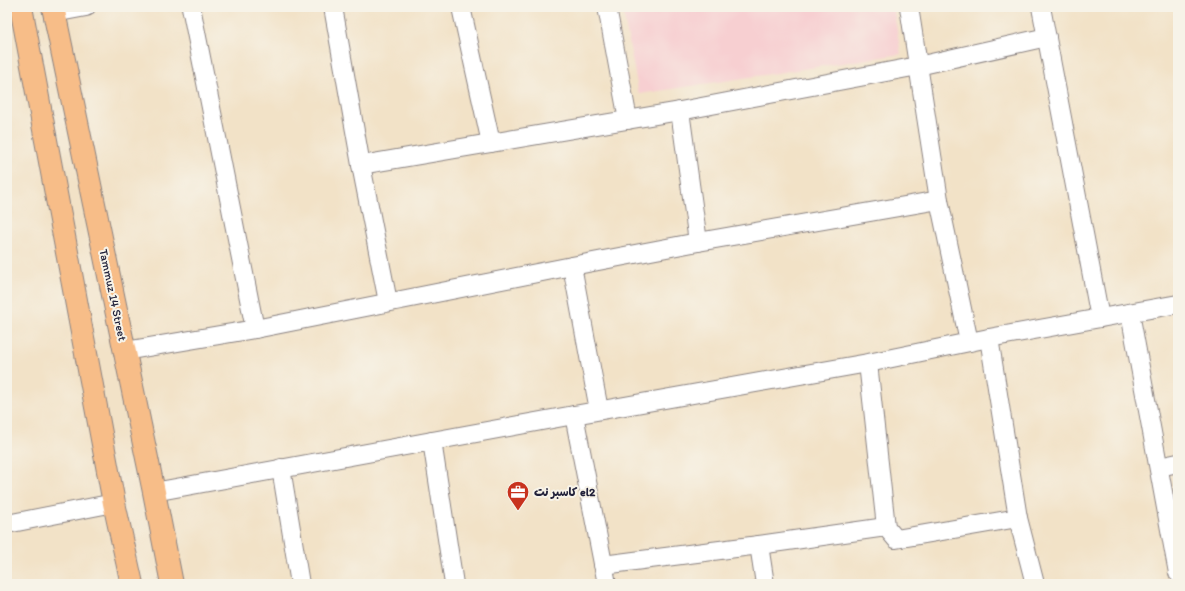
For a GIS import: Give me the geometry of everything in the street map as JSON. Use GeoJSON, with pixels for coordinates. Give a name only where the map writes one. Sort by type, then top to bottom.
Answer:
{"type":"FeatureCollection","features":[{"type":"Feature","properties":{"kind":"main road"},"geometry":{"type":"LineString","coordinates":[[21,7],[114,503],[132,584]]}},
{"type":"Feature","properties":{"kind":"main road","name":"Tammuz 14 Street"},"geometry":{"type":"LineString","coordinates":[[54,10],[172,584]]}},
{"type":"Feature","properties":{"kind":"street"},"geometry":{"type":"LineString","coordinates":[[54,10],[86,7]]}},
{"type":"Feature","properties":{"kind":"street"},"geometry":{"type":"LineString","coordinates":[[191,7],[254,329]]}},
{"type":"Feature","properties":{"kind":"street"},"geometry":{"type":"LineString","coordinates":[[333,7],[361,165],[388,302]]}},
{"type":"Feature","properties":{"kind":"street"},"geometry":{"type":"LineString","coordinates":[[461,7],[491,143]]}},
{"type":"Feature","properties":{"kind":"street"},"geometry":{"type":"LineString","coordinates":[[607,7],[628,120]]}},
{"type":"Feature","properties":{"kind":"street"},"geometry":{"type":"LineString","coordinates":[[909,7],[939,200],[969,342]]}},
{"type":"Feature","properties":{"kind":"street"},"geometry":{"type":"LineString","coordinates":[[1041,7],[1100,318]]}},
{"type":"Feature","properties":{"kind":"street"},"geometry":{"type":"LineString","coordinates":[[361,165],[680,111],[918,66],[1047,37]]}},
{"type":"Feature","properties":{"kind":"street"},"geometry":{"type":"LineString","coordinates":[[680,111],[698,242]]}},
{"type":"Feature","properties":{"kind":"street"},"geometry":{"type":"LineString","coordinates":[[125,352],[254,329],[698,242],[939,200]]}},
{"type":"Feature","properties":{"kind":"street"},"geometry":{"type":"LineString","coordinates":[[572,266],[599,410]]}},
{"type":"Feature","properties":{"kind":"street"},"geometry":{"type":"LineString","coordinates":[[154,492],[432,440],[868,363],[989,338],[1178,304]]}},
{"type":"Feature","properties":{"kind":"street"},"geometry":{"type":"LineString","coordinates":[[1130,313],[1178,573]]}},
{"type":"Feature","properties":{"kind":"street"},"geometry":{"type":"LineString","coordinates":[[989,338],[1018,518],[1035,584]]}},
{"type":"Feature","properties":{"kind":"street"},"geometry":{"type":"LineString","coordinates":[[868,363],[886,527],[896,539],[1018,518]]}},
{"type":"Feature","properties":{"kind":"street"},"geometry":{"type":"LineString","coordinates":[[574,415],[607,584]]}},
{"type":"Feature","properties":{"kind":"street"},"geometry":{"type":"LineString","coordinates":[[432,440],[454,584]]}},
{"type":"Feature","properties":{"kind":"street"},"geometry":{"type":"LineString","coordinates":[[1159,467],[1178,463]]}},
{"type":"Feature","properties":{"kind":"street"},"geometry":{"type":"LineString","coordinates":[[280,468],[300,584]]}},
{"type":"Feature","properties":{"kind":"street"},"geometry":{"type":"LineString","coordinates":[[7,524],[114,503]]}},
{"type":"Feature","properties":{"kind":"street"},"geometry":{"type":"LineString","coordinates":[[603,565],[759,546],[886,527]]}},
{"type":"Feature","properties":{"kind":"street"},"geometry":{"type":"LineString","coordinates":[[759,546],[765,584]]}},
{"type":"Feature","properties":{"kind":"shaded area"},"geometry":{"type":"Polygon","coordinates":[[[622,7],[893,7],[901,54],[639,94],[622,7]]]}},
{"type":"Feature","properties":{"kind":"place","name":"كاسبر نت el2"},"geometry":{"type":"Point","coordinates":[518,512]}}]}
